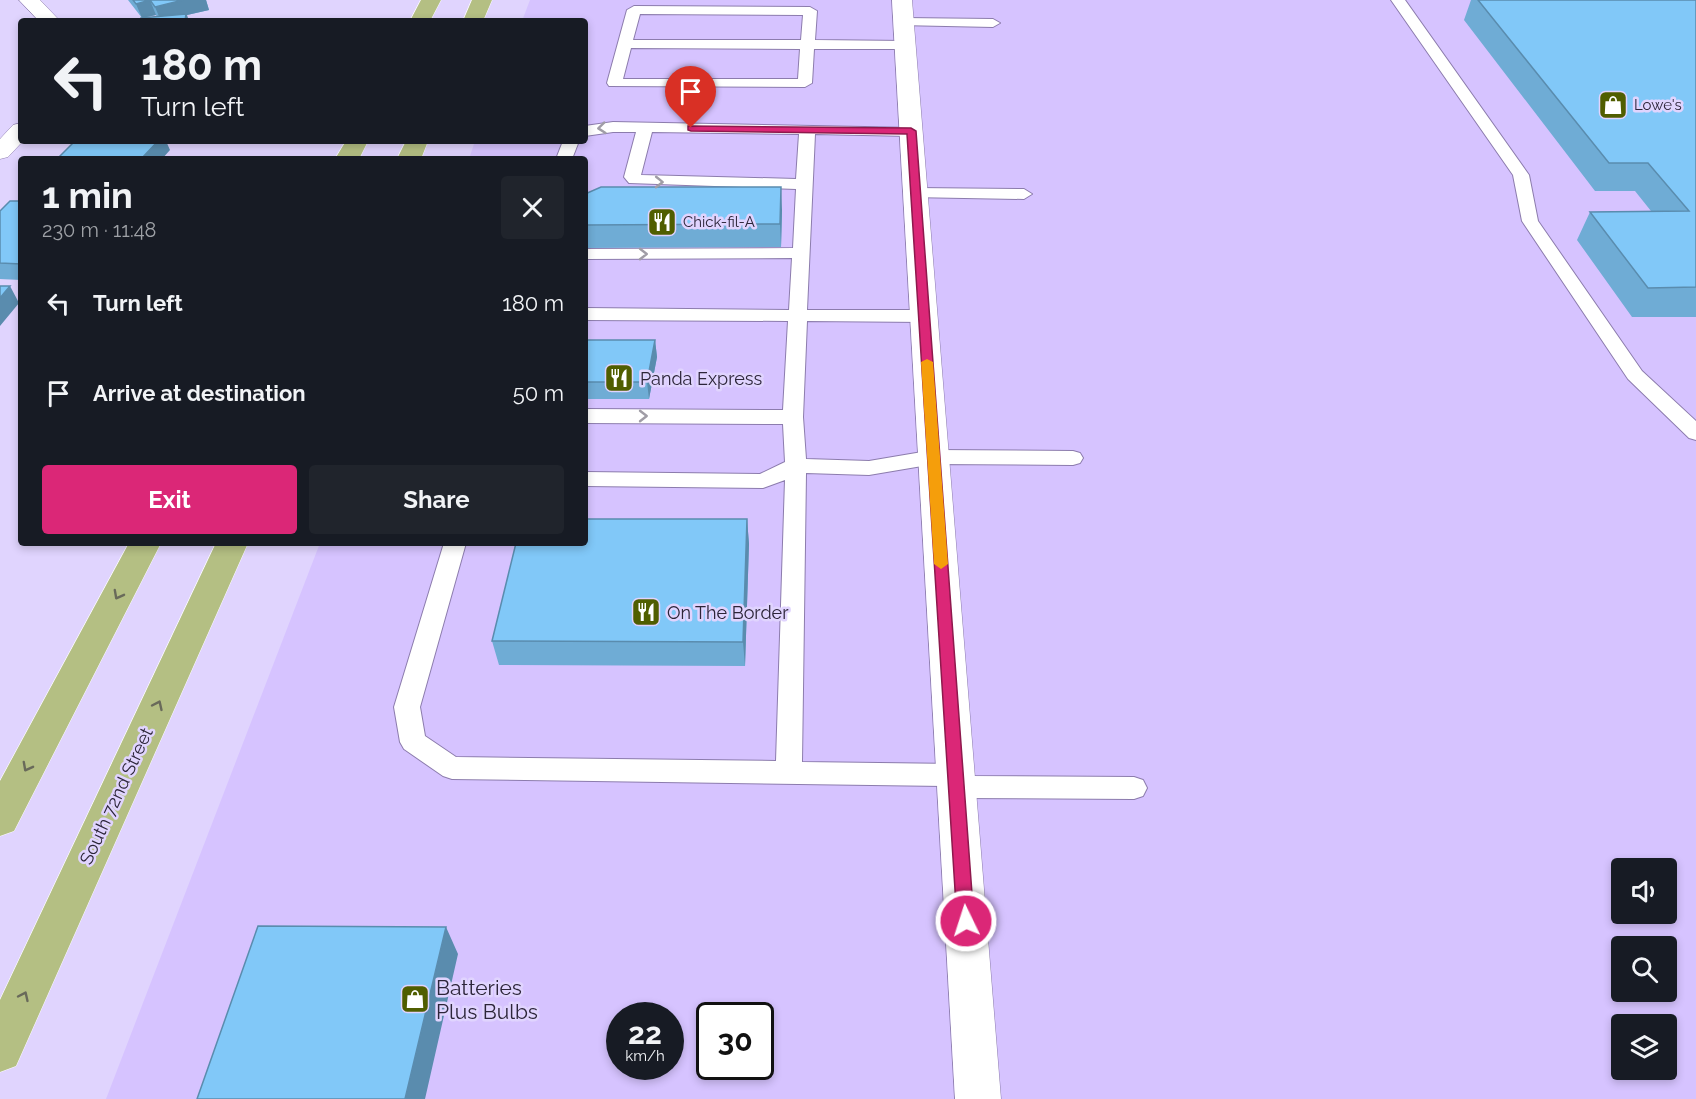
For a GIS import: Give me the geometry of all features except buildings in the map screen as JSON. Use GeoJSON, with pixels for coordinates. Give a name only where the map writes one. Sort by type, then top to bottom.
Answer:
{"type":"FeatureCollection","features":[{"type":"Feature","properties":{"kind":"main road"},"geometry":{"type":"LineString","coordinates":[[422,18],[431,0]]}},
{"type":"Feature","properties":{"kind":"main road"},"geometry":{"type":"LineString","coordinates":[[474,18],[482,0]]}},
{"type":"Feature","properties":{"kind":"main road"},"geometry":{"type":"LineString","coordinates":[[0,819],[143,546]]}},
{"type":"Feature","properties":{"kind":"main road","name":"South 72nd Street"},"geometry":{"type":"LineString","coordinates":[[0,1050],[231,546]]}},
{"type":"Feature","properties":{"kind":"street"},"geometry":{"type":"LineString","coordinates":[[29,0],[47,18]]}},
{"type":"Feature","properties":{"kind":"street"},"geometry":{"type":"LineString","coordinates":[[904,22],[978,1099]]}},
{"type":"Feature","properties":{"kind":"street"},"geometry":{"type":"LineString","coordinates":[[0,152],[18,133]]}},
{"type":"Feature","properties":{"kind":"lane"},"geometry":{"type":"LineString","coordinates":[[1398,0],[1521,175],[1530,221],[1635,375],[1696,433]]}},
{"type":"Feature","properties":{"kind":"lane"},"geometry":{"type":"LineString","coordinates":[[634,10],[810,11],[808,45],[805,83],[614,83],[634,10]]}},
{"type":"Feature","properties":{"kind":"lane"},"geometry":{"type":"LineString","coordinates":[[624,44],[808,45],[904,22],[993,22]]}},
{"type":"Feature","properties":{"kind":"lane"},"geometry":{"type":"LineString","coordinates":[[588,130],[597,128],[645,128],[911,131]]}},
{"type":"Feature","properties":{"kind":"lane"},"geometry":{"type":"LineString","coordinates":[[645,128],[632,177],[635,180],[804,184]]}},
{"type":"Feature","properties":{"kind":"lane"},"geometry":{"type":"LineString","coordinates":[[789,772],[796,466],[793,417],[807,129]]}},
{"type":"Feature","properties":{"kind":"lane"},"geometry":{"type":"LineString","coordinates":[[916,193],[1024,194]]}},
{"type":"Feature","properties":{"kind":"lane"},"geometry":{"type":"LineString","coordinates":[[588,254],[800,253]]}},
{"type":"Feature","properties":{"kind":"lane"},"geometry":{"type":"LineString","coordinates":[[588,314],[924,316]]}},
{"type":"Feature","properties":{"kind":"lane"},"geometry":{"type":"LineString","coordinates":[[588,416],[793,417]]}},
{"type":"Feature","properties":{"kind":"lane"},"geometry":{"type":"LineString","coordinates":[[588,479],[763,482],[796,466],[869,468],[934,457],[1073,458]]}},
{"type":"Feature","properties":{"kind":"lane"},"geometry":{"type":"LineString","coordinates":[[454,546],[407,707],[413,742],[452,768],[789,772],[1134,788]]}},
{"type":"Feature","properties":{"kind":"shaded area"},"geometry":{"type":"Polygon","coordinates":[[[530,0],[1696,0],[1696,1099],[106,1099],[319,546],[588,546],[588,156],[470,156],[474,144],[588,144],[588,18],[523,18],[530,0]]]}},
{"type":"Feature","properties":{"kind":"slow traffic"},"geometry":{"type":"LineString","coordinates":[[927,362],[941,564]]}},
{"type":"Feature","properties":{"kind":"place","name":"Lowe's"},"geometry":{"type":"Point","coordinates":[1613,105]}},
{"type":"Feature","properties":{"kind":"place","name":"Chick-fil-A"},"geometry":{"type":"Point","coordinates":[662,222]}},
{"type":"Feature","properties":{"kind":"place","name":"Panda Express"},"geometry":{"type":"Point","coordinates":[619,378]}},
{"type":"Feature","properties":{"kind":"place","name":"On The Border"},"geometry":{"type":"Point","coordinates":[646,612]}},
{"type":"Feature","properties":{"kind":"place","name":"Batteries Plus Bulbs"},"geometry":{"type":"Point","coordinates":[415,999]}},
{"type":"Feature","properties":{"kind":"route"},"geometry":{"type":"LineString","coordinates":[[691,128],[911,131],[966,921]]}}]}
